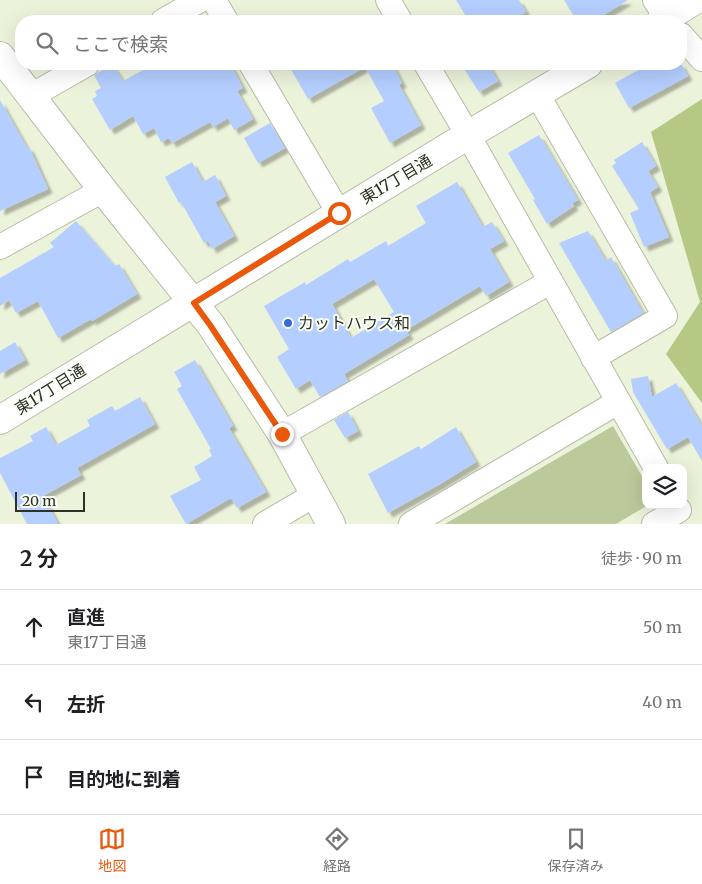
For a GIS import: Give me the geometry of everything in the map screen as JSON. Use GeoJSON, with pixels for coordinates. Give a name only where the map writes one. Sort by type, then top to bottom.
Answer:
{"type":"FeatureCollection","features":[{"type":"Feature","properties":{"kind":"street"},"geometry":{"type":"LineString","coordinates":[[173,15],[200,0]]}},
{"type":"Feature","properties":{"kind":"street"},"geometry":{"type":"LineString","coordinates":[[214,0],[223,15]]}},
{"type":"Feature","properties":{"kind":"street"},"geometry":{"type":"LineString","coordinates":[[388,0],[397,15]]}},
{"type":"Feature","properties":{"kind":"street"},"geometry":{"type":"LineString","coordinates":[[672,15],[695,0]]}},
{"type":"Feature","properties":{"kind":"street"},"geometry":{"type":"LineString","coordinates":[[687,42],[702,59]]}},
{"type":"Feature","properties":{"kind":"street"},"geometry":{"type":"LineString","coordinates":[[4,68],[31,96],[210,325],[282,434],[332,524]]}},
{"type":"Feature","properties":{"kind":"street"},"geometry":{"type":"LineString","coordinates":[[31,96],[76,70]]}},
{"type":"Feature","properties":{"kind":"street"},"geometry":{"type":"LineString","coordinates":[[255,70],[339,213]]}},
{"type":"Feature","properties":{"kind":"street"},"geometry":{"type":"LineString","coordinates":[[430,70],[468,134],[654,464]]}},
{"type":"Feature","properties":{"kind":"street","name":"東17丁目通"},"geometry":{"type":"LineString","coordinates":[[0,420],[468,134],[578,70]]}},
{"type":"Feature","properties":{"kind":"street"},"geometry":{"type":"LineString","coordinates":[[537,94],[665,316],[593,358]]}},
{"type":"Feature","properties":{"kind":"street"},"geometry":{"type":"LineString","coordinates":[[0,247],[103,190]]}},
{"type":"Feature","properties":{"kind":"street"},"geometry":{"type":"LineString","coordinates":[[282,434],[550,282]]}},
{"type":"Feature","properties":{"kind":"street"},"geometry":{"type":"LineString","coordinates":[[411,524],[618,402]]}},
{"type":"Feature","properties":{"kind":"street"},"geometry":{"type":"LineString","coordinates":[[264,524],[316,494]]}},
{"type":"Feature","properties":{"kind":"street"},"geometry":{"type":"LineString","coordinates":[[654,524],[682,513]]}},
{"type":"Feature","properties":{"kind":"green space"},"geometry":{"type":"Polygon","coordinates":[[[702,99],[702,403],[666,354],[700,302],[651,132],[702,99]]]}},
{"type":"Feature","properties":{"kind":"green space"},"geometry":{"type":"Polygon","coordinates":[[[613,426],[642,476],[642,509],[616,524],[445,524],[613,426]]]}},
{"type":"Feature","properties":{"kind":"building"},"geometry":{"type":"Polygon","coordinates":[[[456,0],[519,0],[526,12],[521,15],[465,15],[456,0]]]}},
{"type":"Feature","properties":{"kind":"building"},"geometry":{"type":"Polygon","coordinates":[[[564,0],[628,0],[604,15],[573,15],[564,0]]]}},
{"type":"Feature","properties":{"kind":"building"},"geometry":{"type":"Polygon","coordinates":[[[102,70],[116,70],[123,81],[143,70],[233,70],[243,88],[237,91],[253,119],[234,130],[228,118],[213,127],[210,122],[172,143],[169,138],[161,142],[154,128],[143,134],[133,116],[110,130],[92,99],[97,96],[95,91],[101,88],[94,75],[102,70]]]}},
{"type":"Feature","properties":{"kind":"building"},"geometry":{"type":"Polygon","coordinates":[[[291,70],[360,70],[308,99],[291,70]]]}},
{"type":"Feature","properties":{"kind":"building"},"geometry":{"type":"Polygon","coordinates":[[[367,70],[395,70],[402,83],[399,85],[421,125],[390,143],[371,108],[384,101],[367,70]]]}},
{"type":"Feature","properties":{"kind":"building"},"geometry":{"type":"Polygon","coordinates":[[[465,70],[492,70],[498,81],[479,92],[465,70]]]}},
{"type":"Feature","properties":{"kind":"building"},"geometry":{"type":"Polygon","coordinates":[[[638,70],[684,70],[688,76],[629,108],[615,83],[638,70]]]}},
{"type":"Feature","properties":{"kind":"building"},"geometry":{"type":"Polygon","coordinates":[[[0,100],[27,148],[29,147],[48,189],[0,211],[0,100]]]}},
{"type":"Feature","properties":{"kind":"building"},"geometry":{"type":"Polygon","coordinates":[[[270,123],[285,148],[258,163],[244,138],[270,123]]]}},
{"type":"Feature","properties":{"kind":"building"},"geometry":{"type":"Polygon","coordinates":[[[539,135],[578,200],[572,203],[574,206],[547,224],[533,200],[535,199],[508,153],[539,135]]]}},
{"type":"Feature","properties":{"kind":"building"},"geometry":{"type":"Polygon","coordinates":[[[642,142],[656,166],[648,171],[658,187],[650,192],[669,237],[644,247],[630,213],[639,209],[612,166],[616,163],[614,160],[642,142]]]}},
{"type":"Feature","properties":{"kind":"building"},"geometry":{"type":"Polygon","coordinates":[[[192,162],[203,182],[215,175],[226,196],[215,202],[234,236],[212,249],[208,241],[204,243],[165,177],[192,162]]]}},
{"type":"Feature","properties":{"kind":"building"},"geometry":{"type":"Polygon","coordinates":[[[457,182],[483,227],[492,222],[504,241],[490,249],[509,282],[486,296],[480,286],[406,330],[409,335],[344,374],[348,381],[320,397],[310,380],[296,389],[277,357],[289,349],[264,306],[305,282],[306,285],[348,259],[350,262],[386,241],[388,246],[426,223],[416,206],[457,182]],[[374,279],[332,304],[351,338],[394,312],[374,279]]]}},
{"type":"Feature","properties":{"kind":"building"},"geometry":{"type":"Polygon","coordinates":[[[76,221],[115,266],[119,264],[137,294],[92,321],[91,319],[58,338],[38,301],[16,313],[9,300],[0,306],[0,278],[54,247],[50,243],[76,221]]]}},
{"type":"Feature","properties":{"kind":"building"},"geometry":{"type":"Polygon","coordinates":[[[588,231],[606,261],[611,257],[643,313],[611,332],[559,243],[588,231]]]}},
{"type":"Feature","properties":{"kind":"building"},"geometry":{"type":"Polygon","coordinates":[[[15,342],[25,360],[0,374],[0,351],[15,342]]]}},
{"type":"Feature","properties":{"kind":"building"},"geometry":{"type":"Polygon","coordinates":[[[195,360],[233,426],[229,428],[266,492],[237,508],[231,498],[186,524],[170,496],[201,480],[194,467],[212,456],[209,450],[211,449],[177,389],[182,386],[174,372],[195,360]]]}},
{"type":"Feature","properties":{"kind":"building"},"geometry":{"type":"Polygon","coordinates":[[[648,376],[652,397],[676,383],[702,426],[702,461],[688,437],[667,449],[633,392],[631,379],[648,376]]]}},
{"type":"Feature","properties":{"kind":"building"},"geometry":{"type":"Polygon","coordinates":[[[140,397],[155,424],[77,468],[81,475],[43,496],[58,524],[27,524],[0,473],[0,458],[33,441],[30,436],[46,427],[56,445],[90,426],[87,420],[112,406],[115,411],[140,397]]]}},
{"type":"Feature","properties":{"kind":"building"},"geometry":{"type":"Polygon","coordinates":[[[348,412],[358,431],[345,438],[334,420],[348,412]]]}},
{"type":"Feature","properties":{"kind":"building"},"geometry":{"type":"Polygon","coordinates":[[[456,427],[476,462],[388,513],[368,474],[419,446],[421,449],[456,427]]]}},
{"type":"Feature","properties":{"kind":"place","name":"カットハウス和"},"geometry":{"type":"Point","coordinates":[288,323]}},
{"type":"Feature","properties":{"kind":"route"},"geometry":{"type":"LineString","coordinates":[[282,434],[194,303],[339,213]]}}]}
